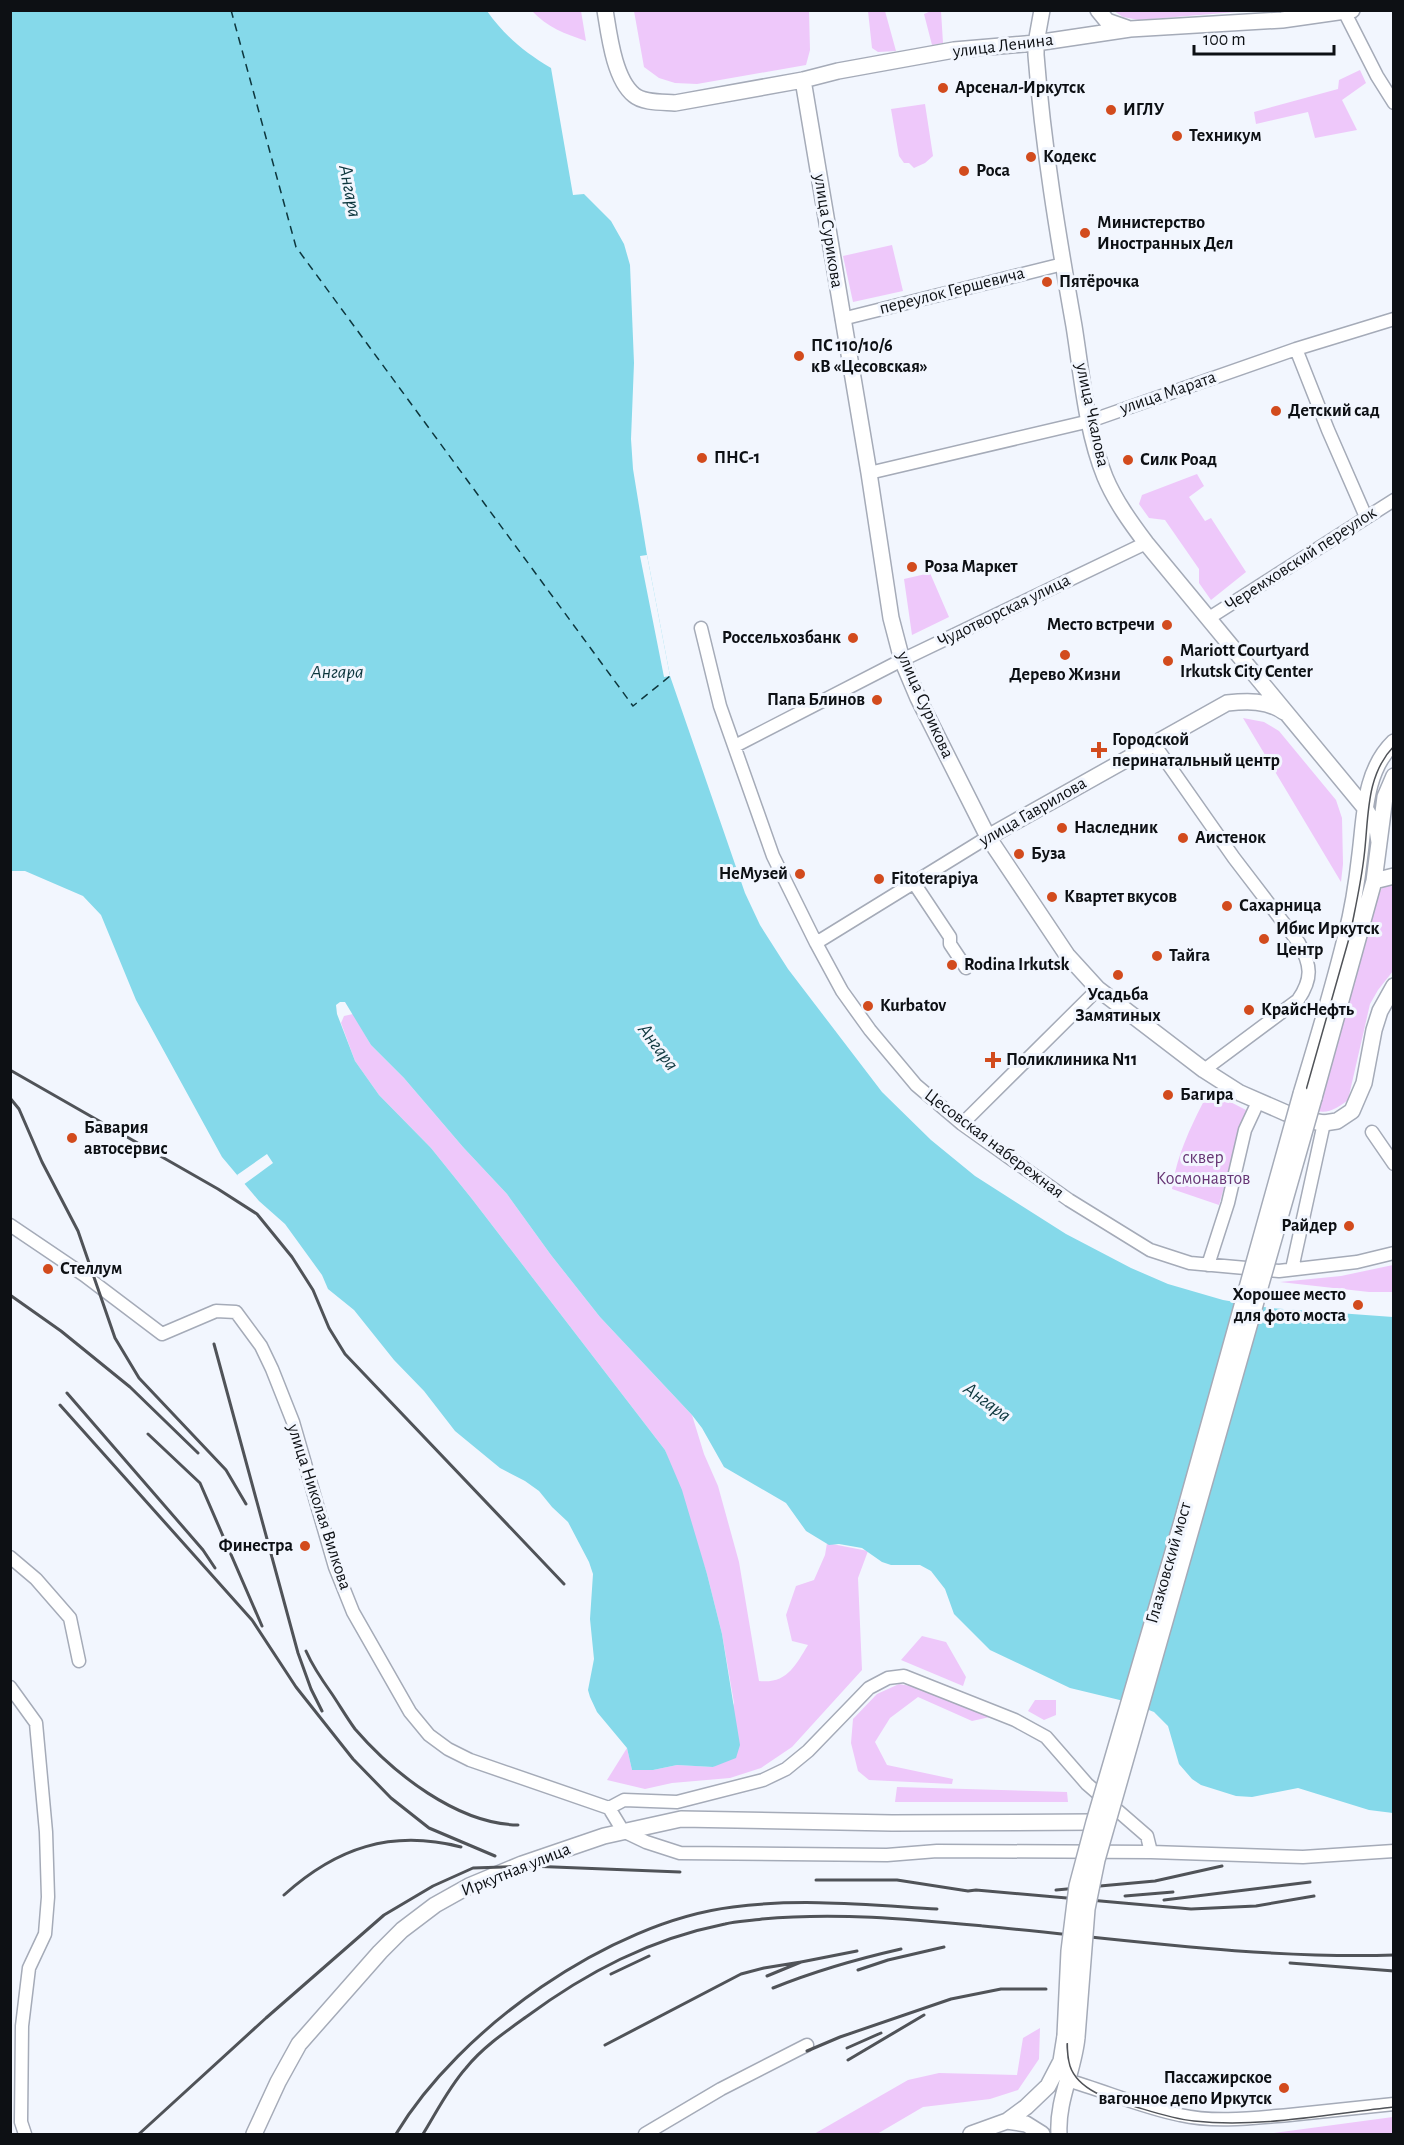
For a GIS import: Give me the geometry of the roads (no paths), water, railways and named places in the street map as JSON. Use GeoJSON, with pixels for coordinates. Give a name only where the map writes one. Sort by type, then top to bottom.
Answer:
{"type":"FeatureCollection","features":[{"type":"Feature","properties":{"kind":"main road","name":"улица Ленина"},"geometry":{"type":"LineString","coordinates":[[605,10],[620,75],[634,96],[657,102],[675,103],[803,80],[838,70],[954,50],[1036,43],[1130,29],[1282,20],[1348,12]]}},
{"type":"Feature","properties":{"kind":"main road","name":"улица Чкалова"},"geometry":{"type":"LineString","coordinates":[[1042,10],[1036,43],[1038,82],[1063,264],[1090,421],[1105,476],[1129,520],[1146,543],[1291,716],[1365,808],[1377,829],[1385,837]]}},
{"type":"Feature","properties":{"kind":"main road"},"geometry":{"type":"LineString","coordinates":[[1098,10],[1107,21],[1130,29]]}},
{"type":"Feature","properties":{"kind":"main road","name":"улица Сурикова"},"geometry":{"type":"LineString","coordinates":[[803,80],[891,618],[902,660],[942,748],[988,837],[1067,955],[1098,989],[1204,1070],[1258,1102],[1305,1120],[1324,1123]]}},
{"type":"Feature","properties":{"kind":"main road","name":"улица Гаврилова"},"geometry":{"type":"LineString","coordinates":[[988,837],[1227,703],[1261,702],[1277,707],[1291,716]]}},
{"type":"Feature","properties":{"kind":"main road"},"geometry":{"type":"LineString","coordinates":[[1308,1096],[1347,934],[1357,883],[1365,808],[1371,778],[1379,760],[1394,742]]}},
{"type":"Feature","properties":{"kind":"main road"},"geometry":{"type":"LineString","coordinates":[[1308,1096],[1374,881],[1385,837],[1385,797],[1394,776]]}},
{"type":"Feature","properties":{"kind":"main road"},"geometry":{"type":"LineString","coordinates":[[1374,881],[1394,876]]}},
{"type":"Feature","properties":{"kind":"main road"},"geometry":{"type":"LineString","coordinates":[[1324,1123],[1337,1121],[1347,1116],[1356,1104],[1364,1083],[1380,1011],[1394,986]]}},
{"type":"Feature","properties":{"kind":"main road","name":"Глазковский мост"},"geometry":{"type":"LineString","coordinates":[[1071,2037],[1067,1984],[1074,1908],[1094,1822],[1308,1096]]}},
{"type":"Feature","properties":{"kind":"main road","name":"Глазковский мост"},"geometry":{"type":"LineString","coordinates":[[1071,2037],[1087,1909],[1098,1857],[1308,1096]]}},
{"type":"Feature","properties":{"kind":"main road","name":"Иркутная улица"},"geometry":{"type":"LineString","coordinates":[[254,2134],[299,2044],[357,1977],[402,1930],[435,1905],[469,1886],[522,1864],[623,1831],[681,1819],[892,1823],[1094,1822]]}},
{"type":"Feature","properties":{"kind":"main road"},"geometry":{"type":"LineString","coordinates":[[971,2134],[1007,2121],[1026,2107],[1047,2086],[1071,2037]]}},
{"type":"Feature","properties":{"kind":"main road"},"geometry":{"type":"LineString","coordinates":[[1059,2134],[1058,2115],[1075,2055],[1071,2037]]}},
{"type":"Feature","properties":{"kind":"main road"},"geometry":{"type":"LineString","coordinates":[[1060,2062],[1067,2080]]}},
{"type":"Feature","properties":{"kind":"main road"},"geometry":{"type":"LineString","coordinates":[[1007,2121],[1026,2124],[1042,2134]]}},
{"type":"Feature","properties":{"kind":"street"},"geometry":{"type":"LineString","coordinates":[[1348,12],[1377,76],[1394,103]]}},
{"type":"Feature","properties":{"kind":"street","name":"переулок Гершевича"},"geometry":{"type":"LineString","coordinates":[[842,319],[1063,264]]}},
{"type":"Feature","properties":{"kind":"street","name":"улица Марата"},"geometry":{"type":"LineString","coordinates":[[869,473],[1090,421],[1296,348],[1394,319]]}},
{"type":"Feature","properties":{"kind":"street"},"geometry":{"type":"LineString","coordinates":[[1296,348],[1328,430],[1366,517]]}},
{"type":"Feature","properties":{"kind":"street","name":"Черемховский переулок"},"geometry":{"type":"LineString","coordinates":[[1209,618],[1394,500]]}},
{"type":"Feature","properties":{"kind":"street","name":"Чудотворская улица"},"geometry":{"type":"LineString","coordinates":[[735,746],[902,660],[1146,543]]}},
{"type":"Feature","properties":{"kind":"street","name":"Цесовская набережная"},"geometry":{"type":"LineString","coordinates":[[701,628],[720,706],[773,856],[842,991],[870,1030],[916,1085],[962,1124],[1069,1200],[1150,1250],[1190,1263],[1285,1270],[1357,1262],[1394,1253]]}},
{"type":"Feature","properties":{"kind":"street"},"geometry":{"type":"LineString","coordinates":[[1154,744],[1234,858],[1299,943],[1307,958],[1310,972],[1306,989],[1298,1000],[1204,1070]]}},
{"type":"Feature","properties":{"kind":"street","name":"улица Гаврилова"},"geometry":{"type":"LineString","coordinates":[[816,944],[988,837]]}},
{"type":"Feature","properties":{"kind":"street"},"geometry":{"type":"LineString","coordinates":[[914,883],[950,938],[950,944],[966,968]]}},
{"type":"Feature","properties":{"kind":"street"},"geometry":{"type":"LineString","coordinates":[[962,1124],[1098,989]]}},
{"type":"Feature","properties":{"kind":"street"},"geometry":{"type":"LineString","coordinates":[[1208,1265],[1228,1203],[1245,1130],[1258,1102]]}},
{"type":"Feature","properties":{"kind":"street"},"geometry":{"type":"LineString","coordinates":[[1285,1270],[1324,1123]]}},
{"type":"Feature","properties":{"kind":"street"},"geometry":{"type":"LineString","coordinates":[[1372,1132],[1394,1164]]}},
{"type":"Feature","properties":{"kind":"street","name":"улица Николая Вилкова"},"geometry":{"type":"LineString","coordinates":[[10,1226],[84,1275],[162,1334],[216,1311],[236,1312],[261,1346],[272,1368],[292,1422],[335,1567],[353,1612],[410,1712],[429,1735],[447,1749],[470,1761],[609,1808]]}},
{"type":"Feature","properties":{"kind":"street"},"geometry":{"type":"LineString","coordinates":[[10,1557],[36,1579],[70,1618],[79,1661]]}},
{"type":"Feature","properties":{"kind":"street"},"geometry":{"type":"LineString","coordinates":[[1151,1852],[1147,1836],[1087,1784],[1046,1737],[1015,1720],[904,1676],[888,1678],[869,1688],[808,1751],[786,1769],[763,1780],[677,1802],[624,1800],[609,1808],[623,1831],[645,1842],[680,1853],[887,1855],[937,1851],[1151,1852],[1303,1857],[1394,1851]]}},
{"type":"Feature","properties":{"kind":"street"},"geometry":{"type":"LineString","coordinates":[[10,1688],[36,1723],[46,1832],[48,1897],[45,1934],[29,1968],[22,2026],[21,2122],[25,2134]]}},
{"type":"Feature","properties":{"kind":"street"},"geometry":{"type":"LineString","coordinates":[[645,2134],[721,2089],[807,2045]]}},
{"type":"Feature","properties":{"kind":"street"},"geometry":{"type":"LineString","coordinates":[[1067,2080],[1122,2100],[1196,2117],[1229,2119],[1266,2117],[1394,2104]]}},
{"type":"Feature","properties":{"kind":"water","name":"Ангара"},"geometry":{"type":"Polygon","coordinates":[[[10,11],[487,11],[516,43],[551,68],[573,195],[584,194],[611,221],[624,244],[630,265],[634,363],[631,439],[633,469],[670,676],[745,893],[760,925],[788,969],[882,1092],[931,1140],[975,1176],[1066,1234],[1131,1268],[1168,1284],[1223,1300],[1270,1308],[1393,1317],[1393,1813],[1369,1810],[1298,1788],[1252,1797],[1236,1796],[1201,1785],[1192,1779],[1179,1764],[1168,1726],[1154,1712],[1128,1702],[1070,1688],[990,1650],[954,1614],[945,1589],[931,1571],[920,1565],[891,1565],[882,1562],[862,1548],[839,1544],[829,1545],[806,1531],[786,1503],[724,1467],[692,1415],[600,1317],[507,1194],[404,1078],[371,1045],[345,1002],[340,1002],[336,1005],[337,1014],[355,1061],[379,1095],[431,1148],[472,1199],[665,1450],[682,1490],[722,1634],[740,1745],[736,1758],[713,1767],[677,1765],[653,1770],[632,1770],[627,1748],[597,1712],[588,1690],[594,1659],[590,1619],[593,1574],[568,1522],[539,1491],[500,1468],[455,1431],[424,1391],[394,1360],[354,1310],[328,1289],[322,1275],[285,1224],[259,1201],[222,1157],[136,1000],[101,915],[83,896],[25,871],[11,871],[10,11]]]}},
{"type":"Feature","properties":{"kind":"tram line"},"geometry":{"type":"LineString","coordinates":[[1394,746],[1385,758],[1373,784],[1363,867],[1350,935],[1078,1894],[1067,2041],[1070,2066],[1080,2082],[1087,2088],[1115,2101],[1178,2119],[1244,2123],[1394,2107]]}},
{"type":"Feature","properties":{"kind":"railway"},"geometry":{"type":"LineString","coordinates":[[10,1070],[218,1189],[257,1214],[292,1257],[313,1290],[329,1328],[345,1354],[564,1584]]}},
{"type":"Feature","properties":{"kind":"railway"},"geometry":{"type":"LineString","coordinates":[[10,1098],[19,1109],[42,1162],[78,1231],[115,1338],[139,1378],[226,1470],[246,1504]]}},
{"type":"Feature","properties":{"kind":"railway"},"geometry":{"type":"LineString","coordinates":[[10,1295],[61,1331],[130,1387],[198,1453]]}},
{"type":"Feature","properties":{"kind":"railway"},"geometry":{"type":"LineString","coordinates":[[214,1344],[298,1653],[322,1711]]}},
{"type":"Feature","properties":{"kind":"railway"},"geometry":{"type":"LineString","coordinates":[[67,1393],[203,1550],[215,1568]]}},
{"type":"Feature","properties":{"kind":"railway"},"geometry":{"type":"LineString","coordinates":[[60,1405],[252,1620],[296,1687],[353,1759],[391,1798],[429,1828],[495,1856]]}},
{"type":"Feature","properties":{"kind":"railway"},"geometry":{"type":"LineString","coordinates":[[148,1434],[200,1483],[262,1626]]}},
{"type":"Feature","properties":{"kind":"railway"},"geometry":{"type":"LineString","coordinates":[[306,1651],[355,1729],[370,1746],[407,1778],[450,1806],[472,1816],[518,1825]]}},
{"type":"Feature","properties":{"kind":"railway"},"geometry":{"type":"LineString","coordinates":[[284,1895],[324,1865],[344,1854],[366,1847],[411,1840],[461,1847]]}},
{"type":"Feature","properties":{"kind":"railway"},"geometry":{"type":"LineString","coordinates":[[522,1864],[680,1872]]}},
{"type":"Feature","properties":{"kind":"railway"},"geometry":{"type":"LineString","coordinates":[[139,2134],[266,2018],[384,1915],[433,1886],[473,1868],[529,1866]]}},
{"type":"Feature","properties":{"kind":"railway"},"geometry":{"type":"LineString","coordinates":[[1056,1890],[1155,1881],[1222,1866]]}},
{"type":"Feature","properties":{"kind":"railway"},"geometry":{"type":"LineString","coordinates":[[816,1880],[897,1880],[968,1891],[1191,1909],[1256,1906],[1314,1896]]}},
{"type":"Feature","properties":{"kind":"railway"},"geometry":{"type":"LineString","coordinates":[[1164,1900],[1310,1882]]}},
{"type":"Feature","properties":{"kind":"railway"},"geometry":{"type":"LineString","coordinates":[[1125,1896],[1173,1892]]}},
{"type":"Feature","properties":{"kind":"railway"},"geometry":{"type":"LineString","coordinates":[[396,2134],[423,2095],[458,2056],[498,2020],[542,1987],[588,1958],[637,1934],[686,1917],[758,1904],[835,1903],[937,1909]]}},
{"type":"Feature","properties":{"kind":"railway"},"geometry":{"type":"LineString","coordinates":[[423,2134],[454,2083],[472,2061],[502,2034],[549,2001],[596,1972],[645,1948],[697,1930],[730,1923],[790,1917],[872,1917],[1239,1951],[1394,1955]]}},
{"type":"Feature","properties":{"kind":"railway"},"geometry":{"type":"LineString","coordinates":[[858,1970],[888,1960],[944,1947]]}},
{"type":"Feature","properties":{"kind":"railway"},"geometry":{"type":"LineString","coordinates":[[773,1988],[836,1966],[901,1949]]}},
{"type":"Feature","properties":{"kind":"railway"},"geometry":{"type":"LineString","coordinates":[[767,1976],[801,1962],[857,1951]]}},
{"type":"Feature","properties":{"kind":"railway"},"geometry":{"type":"LineString","coordinates":[[611,1974],[649,1956]]}},
{"type":"Feature","properties":{"kind":"railway"},"geometry":{"type":"LineString","coordinates":[[605,2045],[741,1974],[801,1962]]}},
{"type":"Feature","properties":{"kind":"railway"},"geometry":{"type":"LineString","coordinates":[[1290,1963],[1394,1971]]}},
{"type":"Feature","properties":{"kind":"railway"},"geometry":{"type":"LineString","coordinates":[[807,2051],[840,2037],[951,1999],[1001,1989],[1046,1989]]}},
{"type":"Feature","properties":{"kind":"railway"},"geometry":{"type":"LineString","coordinates":[[848,2060],[924,2015]]}},
{"type":"Feature","properties":{"kind":"railway"},"geometry":{"type":"LineString","coordinates":[[847,2048],[881,2033]]}},
{"type":"Feature","properties":{"kind":"place","name":"Арсенал-Иркутск"},"geometry":{"type":"Point","coordinates":[943,88]}},
{"type":"Feature","properties":{"kind":"place","name":"ИГЛУ"},"geometry":{"type":"Point","coordinates":[1111,110]}},
{"type":"Feature","properties":{"kind":"place","name":"Техникум"},"geometry":{"type":"Point","coordinates":[1177,136]}},
{"type":"Feature","properties":{"kind":"place","name":"Кодекс"},"geometry":{"type":"Point","coordinates":[1031,157]}},
{"type":"Feature","properties":{"kind":"place","name":"Роса"},"geometry":{"type":"Point","coordinates":[964,171]}},
{"type":"Feature","properties":{"kind":"place","name":"Министерство Иностранных Дел"},"geometry":{"type":"Point","coordinates":[1085,233]}},
{"type":"Feature","properties":{"kind":"place","name":"Пятёрочка"},"geometry":{"type":"Point","coordinates":[1047,282]}},
{"type":"Feature","properties":{"kind":"place","name":"ПС 110/10/6 кВ «Цесовская»"},"geometry":{"type":"Point","coordinates":[799,356]}},
{"type":"Feature","properties":{"kind":"place","name":"Детский сад"},"geometry":{"type":"Point","coordinates":[1276,411]}},
{"type":"Feature","properties":{"kind":"place","name":"ПНС-1"},"geometry":{"type":"Point","coordinates":[702,458]}},
{"type":"Feature","properties":{"kind":"place","name":"Силк Роад"},"geometry":{"type":"Point","coordinates":[1128,460]}},
{"type":"Feature","properties":{"kind":"place","name":"Роза Маркет"},"geometry":{"type":"Point","coordinates":[912,567]}},
{"type":"Feature","properties":{"kind":"place","name":"Место встречи"},"geometry":{"type":"Point","coordinates":[1167,625]}},
{"type":"Feature","properties":{"kind":"place","name":"Россельхозбанк"},"geometry":{"type":"Point","coordinates":[853,638]}},
{"type":"Feature","properties":{"kind":"place","name":"Дерево Жизни"},"geometry":{"type":"Point","coordinates":[1065,655]}},
{"type":"Feature","properties":{"kind":"place","name":"Mariott Courtyard Irkutsk City Center"},"geometry":{"type":"Point","coordinates":[1168,661]}},
{"type":"Feature","properties":{"kind":"place","name":"Папа Блинов"},"geometry":{"type":"Point","coordinates":[877,700]}},
{"type":"Feature","properties":{"kind":"place","name":"Городской перинатальный центр"},"geometry":{"type":"Point","coordinates":[1099,750]}},
{"type":"Feature","properties":{"kind":"place","name":"Наследник"},"geometry":{"type":"Point","coordinates":[1062,828]}},
{"type":"Feature","properties":{"kind":"place","name":"Аистенок"},"geometry":{"type":"Point","coordinates":[1183,838]}},
{"type":"Feature","properties":{"kind":"place","name":"Буза"},"geometry":{"type":"Point","coordinates":[1019,854]}},
{"type":"Feature","properties":{"kind":"place","name":"НеМузей"},"geometry":{"type":"Point","coordinates":[800,874]}},
{"type":"Feature","properties":{"kind":"place","name":"Fitoterapiya"},"geometry":{"type":"Point","coordinates":[879,879]}},
{"type":"Feature","properties":{"kind":"place","name":"Квартет вкусов"},"geometry":{"type":"Point","coordinates":[1052,897]}},
{"type":"Feature","properties":{"kind":"place","name":"Сахарница"},"geometry":{"type":"Point","coordinates":[1227,906]}},
{"type":"Feature","properties":{"kind":"place","name":"Ибис Иркутск Центр"},"geometry":{"type":"Point","coordinates":[1264,939]}},
{"type":"Feature","properties":{"kind":"place","name":"Тайга"},"geometry":{"type":"Point","coordinates":[1157,956]}},
{"type":"Feature","properties":{"kind":"place","name":"Rodina Irkutsk"},"geometry":{"type":"Point","coordinates":[952,965]}},
{"type":"Feature","properties":{"kind":"place","name":"Усадьба Замятиных"},"geometry":{"type":"Point","coordinates":[1118,975]}},
{"type":"Feature","properties":{"kind":"place","name":"Kurbatov"},"geometry":{"type":"Point","coordinates":[868,1006]}},
{"type":"Feature","properties":{"kind":"place","name":"КрайсНефть"},"geometry":{"type":"Point","coordinates":[1249,1010]}},
{"type":"Feature","properties":{"kind":"place","name":"Поликлиника N11"},"geometry":{"type":"Point","coordinates":[993,1060]}},
{"type":"Feature","properties":{"kind":"place","name":"Багира"},"geometry":{"type":"Point","coordinates":[1168,1095]}},
{"type":"Feature","properties":{"kind":"place","name":"Бавария автосервис"},"geometry":{"type":"Point","coordinates":[72,1138]}},
{"type":"Feature","properties":{"kind":"place","name":"Райдер"},"geometry":{"type":"Point","coordinates":[1349,1226]}},
{"type":"Feature","properties":{"kind":"place","name":"Стеллум"},"geometry":{"type":"Point","coordinates":[48,1269]}},
{"type":"Feature","properties":{"kind":"place","name":"Хорошее место для фото моста"},"geometry":{"type":"Point","coordinates":[1358,1305]}},
{"type":"Feature","properties":{"kind":"place","name":"Финестра"},"geometry":{"type":"Point","coordinates":[305,1546]}},
{"type":"Feature","properties":{"kind":"place","name":"Пассажирское вагонное депо Иркутск"},"geometry":{"type":"Point","coordinates":[1284,2088]}},
{"type":"Feature","properties":{"kind":"park label","name":"сквер Космонавтов"},"geometry":{"type":"Point","coordinates":[1203,1168]}}]}
